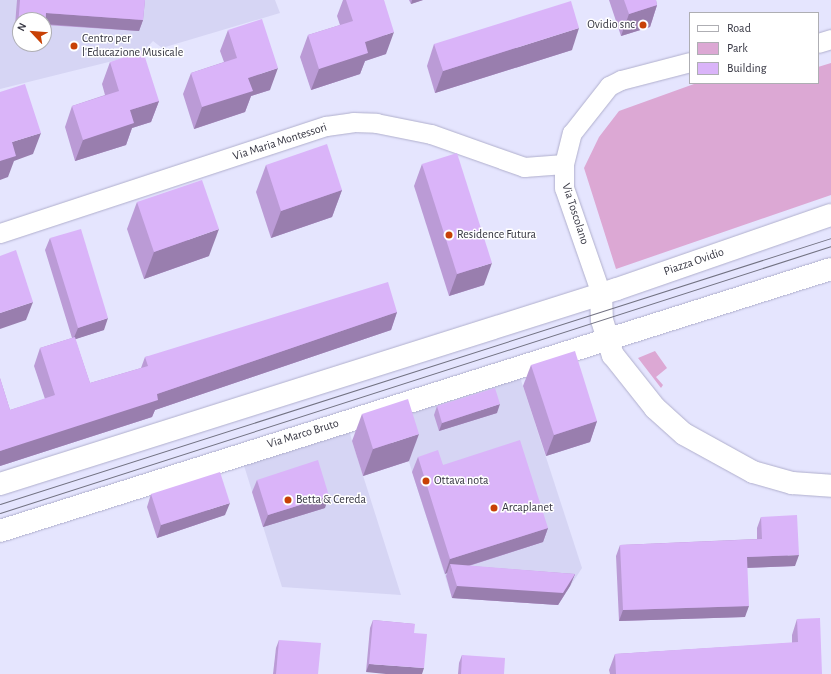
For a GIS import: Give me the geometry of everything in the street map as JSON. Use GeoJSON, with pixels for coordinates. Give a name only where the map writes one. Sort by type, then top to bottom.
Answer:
{"type":"FeatureCollection","features":[{"type":"Feature","properties":{"kind":"main road","name":"Piazza Ovidio"},"geometry":{"type":"LineString","coordinates":[[601,294],[831,215]]}},
{"type":"Feature","properties":{"kind":"main road"},"geometry":{"type":"LineString","coordinates":[[608,339],[831,269]]}},
{"type":"Feature","properties":{"kind":"main road"},"geometry":{"type":"LineString","coordinates":[[0,484],[601,294],[600,312],[613,355],[633,383],[684,434],[753,472],[827,490]]}},
{"type":"Feature","properties":{"kind":"main road","name":"Via Marco Bruto"},"geometry":{"type":"LineString","coordinates":[[0,531],[608,339]]}},
{"type":"Feature","properties":{"kind":"street"},"geometry":{"type":"LineString","coordinates":[[819,43],[831,39]]}},
{"type":"Feature","properties":{"kind":"street","name":"Via Toscolano"},"geometry":{"type":"LineString","coordinates":[[601,294],[564,188],[564,164],[578,121],[609,86],[620,80],[689,62]]}},
{"type":"Feature","properties":{"kind":"street","name":"Via Maria Montessori"},"geometry":{"type":"LineString","coordinates":[[0,233],[326,126],[353,122],[376,123],[431,134],[524,168],[564,164]]}},
{"type":"Feature","properties":{"kind":"shaded area","name":"Centro per l'Educazione Musicale"},"geometry":{"type":"Polygon","coordinates":[[[0,0],[275,0],[280,13],[162,48],[153,41],[141,54],[0,89],[0,0]]]}},
{"type":"Feature","properties":{"kind":"shaded area"},"geometry":{"type":"Polygon","coordinates":[[[517,368],[582,568],[558,605],[452,598],[392,408],[517,368]]]}},
{"type":"Feature","properties":{"kind":"shaded area"},"geometry":{"type":"Polygon","coordinates":[[[347,422],[401,595],[282,587],[241,456],[347,422]]]}},
{"type":"Feature","properties":{"kind":"green space"},"geometry":{"type":"Polygon","coordinates":[[[831,63],[831,195],[616,269],[584,168],[599,137],[619,111],[694,84],[819,84],[819,67],[831,63]]]}},
{"type":"Feature","properties":{"kind":"green space"},"geometry":{"type":"Polygon","coordinates":[[[655,351],[667,368],[656,377],[663,385],[661,388],[638,358],[655,351]]]}},
{"type":"Feature","properties":{"kind":"building"},"geometry":{"type":"Polygon","coordinates":[[[20,0],[145,0],[143,20],[52,13],[52,12],[19,12],[20,0]]]}},
{"type":"Feature","properties":{"kind":"building"},"geometry":{"type":"Polygon","coordinates":[[[346,0],[384,0],[394,32],[365,42],[368,53],[319,69],[308,35],[353,21],[346,0]]]}},
{"type":"Feature","properties":{"kind":"building"},"geometry":{"type":"Polygon","coordinates":[[[624,0],[656,0],[657,5],[629,14],[624,0]]]}},
{"type":"Feature","properties":{"kind":"building"},"geometry":{"type":"Polygon","coordinates":[[[571,1],[579,28],[443,71],[434,44],[571,1]]]}},
{"type":"Feature","properties":{"kind":"building"},"geometry":{"type":"Polygon","coordinates":[[[262,19],[278,68],[248,78],[253,91],[202,107],[191,73],[237,58],[228,30],[262,19]]]}},
{"type":"Feature","properties":{"kind":"building"},"geometry":{"type":"Polygon","coordinates":[[[143,51],[159,101],[130,110],[134,123],[83,140],[72,106],[119,91],[110,62],[143,51]]]}},
{"type":"Feature","properties":{"kind":"building"},"geometry":{"type":"Polygon","coordinates":[[[25,84],[41,133],[12,142],[16,156],[0,161],[0,92],[25,84]]]}},
{"type":"Feature","properties":{"kind":"building"},"geometry":{"type":"Polygon","coordinates":[[[327,144],[342,190],[281,211],[266,165],[327,144]]]}},
{"type":"Feature","properties":{"kind":"building"},"geometry":{"type":"Polygon","coordinates":[[[457,153],[492,263],[457,274],[422,164],[457,153]]]}},
{"type":"Feature","properties":{"kind":"building"},"geometry":{"type":"Polygon","coordinates":[[[202,180],[219,229],[154,252],[137,202],[202,180]]]}},
{"type":"Feature","properties":{"kind":"building"},"geometry":{"type":"Polygon","coordinates":[[[81,229],[108,318],[78,328],[50,238],[81,229]]]}},
{"type":"Feature","properties":{"kind":"building"},"geometry":{"type":"Polygon","coordinates":[[[16,250],[33,302],[0,313],[0,256],[16,250]]]}},
{"type":"Feature","properties":{"kind":"building"},"geometry":{"type":"Polygon","coordinates":[[[388,282],[397,312],[157,394],[158,400],[0,451],[0,378],[10,410],[55,395],[40,348],[75,337],[90,383],[148,366],[145,357],[388,282]]]}},
{"type":"Feature","properties":{"kind":"building"},"geometry":{"type":"Polygon","coordinates":[[[575,351],[597,421],[554,435],[531,365],[575,351]]]}},
{"type":"Feature","properties":{"kind":"building"},"geometry":{"type":"Polygon","coordinates":[[[495,388],[500,404],[442,423],[437,406],[495,388]]]}},
{"type":"Feature","properties":{"kind":"building"},"geometry":{"type":"Polygon","coordinates":[[[408,399],[419,434],[373,449],[362,414],[408,399]]]}},
{"type":"Feature","properties":{"kind":"building"},"geometry":{"type":"Polygon","coordinates":[[[520,440],[548,528],[450,559],[418,457],[438,450],[443,465],[520,440]]]}},
{"type":"Feature","properties":{"kind":"building"},"geometry":{"type":"Polygon","coordinates":[[[318,460],[329,496],[268,515],[257,480],[318,460]]]}},
{"type":"Feature","properties":{"kind":"building"},"geometry":{"type":"Polygon","coordinates":[[[220,472],[230,503],[161,525],[151,494],[220,472]]]}},
{"type":"Feature","properties":{"kind":"building"},"geometry":{"type":"Polygon","coordinates":[[[797,515],[799,555],[747,557],[749,606],[623,610],[620,545],[762,539],[761,517],[797,515]]]}},
{"type":"Feature","properties":{"kind":"building"},"geometry":{"type":"Polygon","coordinates":[[[450,564],[575,574],[563,593],[457,586],[450,564]]]}},
{"type":"Feature","properties":{"kind":"building"},"geometry":{"type":"Polygon","coordinates":[[[820,618],[822,674],[616,674],[615,654],[798,642],[797,619],[820,618]]]}},
{"type":"Feature","properties":{"kind":"building"},"geometry":{"type":"Polygon","coordinates":[[[373,620],[415,624],[414,633],[427,634],[424,668],[369,664],[373,620]]]}},
{"type":"Feature","properties":{"kind":"building"},"geometry":{"type":"Polygon","coordinates":[[[279,640],[321,643],[318,674],[276,674],[279,640]]]}},
{"type":"Feature","properties":{"kind":"building"},"geometry":{"type":"Polygon","coordinates":[[[462,655],[505,658],[504,674],[461,674],[462,655]]]}},
{"type":"Feature","properties":{"kind":"tram line"},"geometry":{"type":"LineString","coordinates":[[0,504],[831,238]]}},
{"type":"Feature","properties":{"kind":"tram line"},"geometry":{"type":"LineString","coordinates":[[0,513],[831,246]]}},
{"type":"Feature","properties":{"kind":"place","name":"Ovidio snc"},"geometry":{"type":"Point","coordinates":[643,25]}},
{"type":"Feature","properties":{"kind":"place","name":"Centro per l'Educazione Musicale"},"geometry":{"type":"Point","coordinates":[74,46]}},
{"type":"Feature","properties":{"kind":"place","name":"Residence Futura"},"geometry":{"type":"Point","coordinates":[449,235]}},
{"type":"Feature","properties":{"kind":"place","name":"Ottava nota"},"geometry":{"type":"Point","coordinates":[426,481]}},
{"type":"Feature","properties":{"kind":"place","name":"Betta & Cereda"},"geometry":{"type":"Point","coordinates":[288,500]}},
{"type":"Feature","properties":{"kind":"place","name":"Arcaplanet"},"geometry":{"type":"Point","coordinates":[494,508]}}]}
